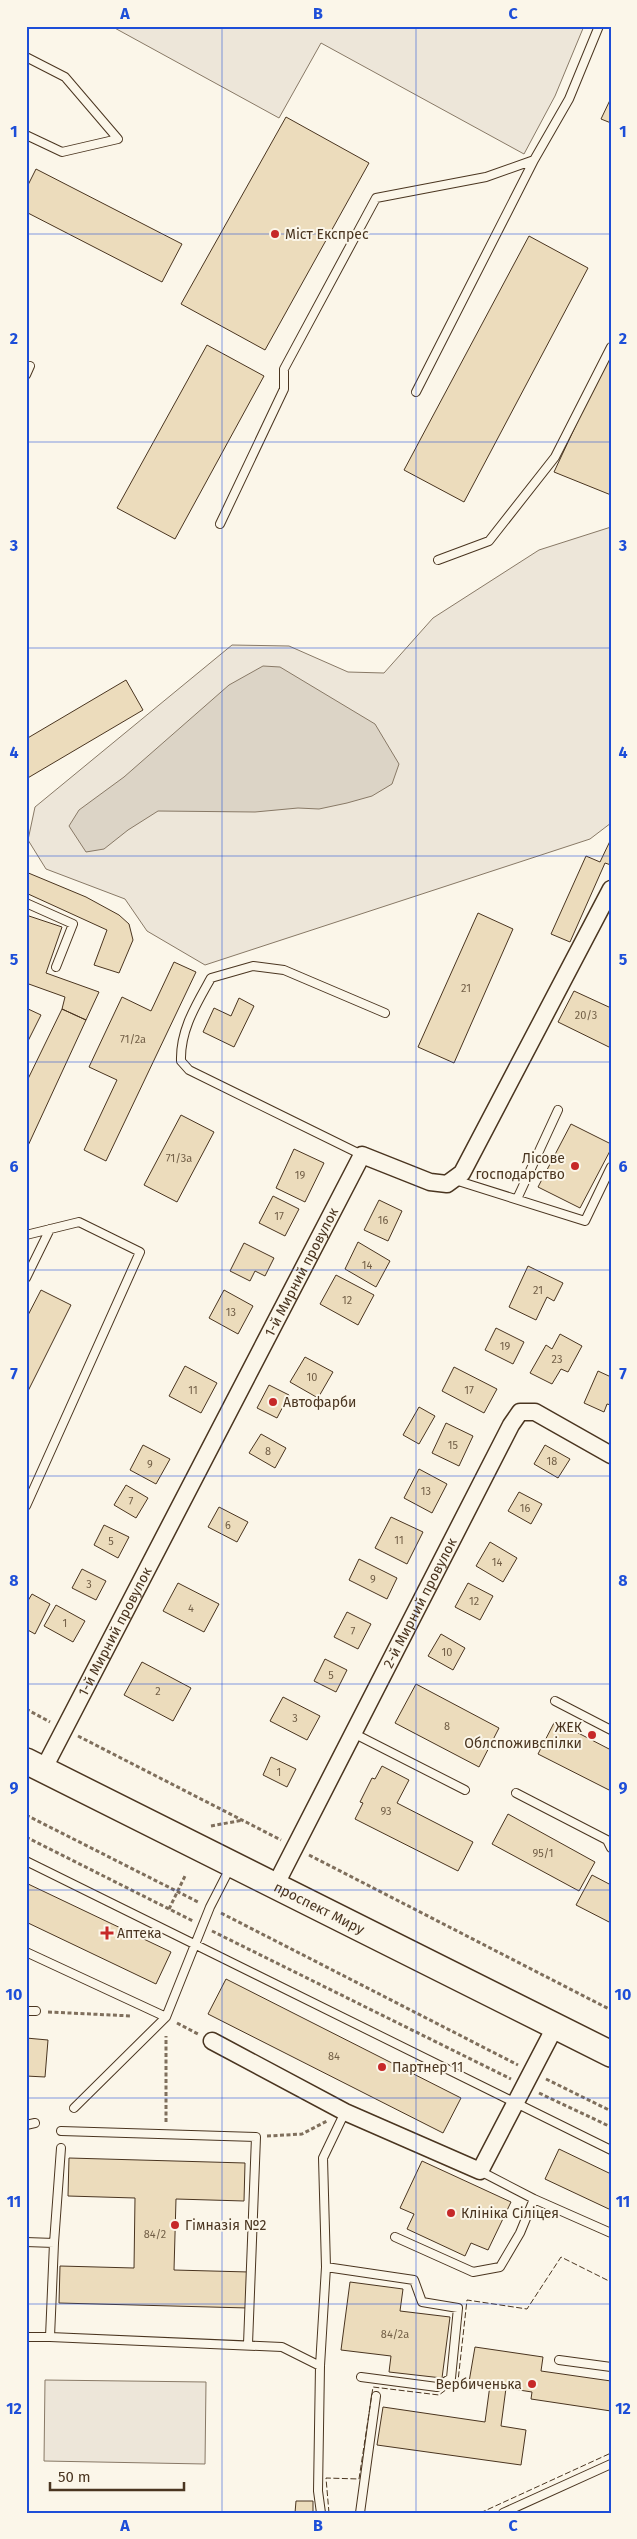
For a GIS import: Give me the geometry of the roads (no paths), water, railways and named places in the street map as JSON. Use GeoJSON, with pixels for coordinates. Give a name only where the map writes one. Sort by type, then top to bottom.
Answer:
{"type":"FeatureCollection","features":[{"type":"Feature","properties":{"kind":"main road","name":"проспект Миру"},"geometry":{"type":"LineString","coordinates":[[34,1766],[611,2054]]}},
{"type":"Feature","properties":{"kind":"street"},"geometry":{"type":"LineString","coordinates":[[362,1155],[430,1182],[447,1184],[462,1172],[611,889]]}},
{"type":"Feature","properties":{"kind":"street","name":"1-й Мирний провулок"},"geometry":{"type":"LineString","coordinates":[[34,1766],[65,1729],[362,1155]]}},
{"type":"Feature","properties":{"kind":"street","name":"2-й Мирний провулок"},"geometry":{"type":"LineString","coordinates":[[275,1886],[511,1425],[520,1412],[535,1412],[611,1455]]}},
{"type":"Feature","properties":{"kind":"street"},"geometry":{"type":"LineString","coordinates":[[212,2041],[344,2112],[480,2171],[555,2027]]}},
{"type":"Feature","properties":{"kind":"lane"},"geometry":{"type":"LineString","coordinates":[[416,392],[534,160],[569,99],[599,26]]}},
{"type":"Feature","properties":{"kind":"lane"},"geometry":{"type":"LineString","coordinates":[[26,56],[65,78],[118,139],[62,152],[26,135]]}},
{"type":"Feature","properties":{"kind":"lane"},"geometry":{"type":"LineString","coordinates":[[220,524],[284,389],[284,369],[376,198],[486,177],[534,160]]}},
{"type":"Feature","properties":{"kind":"lane"},"geometry":{"type":"LineString","coordinates":[[438,560],[489,541],[555,457],[611,347]]}},
{"type":"Feature","properties":{"kind":"lane"},"geometry":{"type":"LineString","coordinates":[[26,375],[30,366]]}},
{"type":"Feature","properties":{"kind":"lane"},"geometry":{"type":"LineString","coordinates":[[26,903],[74,924],[56,967]]}},
{"type":"Feature","properties":{"kind":"lane"},"geometry":{"type":"LineString","coordinates":[[362,1155],[189,1070],[181,1061],[180,1048],[184,1029],[211,978],[253,966],[284,970],[385,1013]]}},
{"type":"Feature","properties":{"kind":"lane"},"geometry":{"type":"LineString","coordinates":[[517,1199],[558,1110]]}},
{"type":"Feature","properties":{"kind":"lane"},"geometry":{"type":"LineString","coordinates":[[453,1179],[585,1221],[611,1167]]}},
{"type":"Feature","properties":{"kind":"lane"},"geometry":{"type":"LineString","coordinates":[[26,1235],[79,1222],[140,1252],[26,1506]]}},
{"type":"Feature","properties":{"kind":"lane"},"geometry":{"type":"LineString","coordinates":[[26,1278],[50,1229]]}},
{"type":"Feature","properties":{"kind":"lane"},"geometry":{"type":"LineString","coordinates":[[554,1701],[611,1730]]}},
{"type":"Feature","properties":{"kind":"lane"},"geometry":{"type":"LineString","coordinates":[[353,1733],[465,1790]]}},
{"type":"Feature","properties":{"kind":"lane"},"geometry":{"type":"LineString","coordinates":[[516,1792],[607,1840],[611,1848]]}},
{"type":"Feature","properties":{"kind":"lane"},"geometry":{"type":"LineString","coordinates":[[26,1861],[611,2150]]}},
{"type":"Feature","properties":{"kind":"lane"},"geometry":{"type":"LineString","coordinates":[[74,2108],[166,2017],[202,1926],[232,1865]]}},
{"type":"Feature","properties":{"kind":"lane"},"geometry":{"type":"LineString","coordinates":[[26,1952],[166,2017]]}},
{"type":"Feature","properties":{"kind":"lane"},"geometry":{"type":"LineString","coordinates":[[26,2011],[36,2012]]}},
{"type":"Feature","properties":{"kind":"lane"},"geometry":{"type":"LineString","coordinates":[[321,2513],[318,2491],[320,2366],[326,2267],[323,2158],[344,2112]]}},
{"type":"Feature","properties":{"kind":"lane"},"geometry":{"type":"LineString","coordinates":[[62,2132],[256,2137],[248,2344]]}},
{"type":"Feature","properties":{"kind":"lane"},"geometry":{"type":"LineString","coordinates":[[50,2337],[54,2243],[62,2148]]}},
{"type":"Feature","properties":{"kind":"lane"},"geometry":{"type":"LineString","coordinates":[[480,2171],[534,2199],[611,2233]]}},
{"type":"Feature","properties":{"kind":"lane"},"geometry":{"type":"LineString","coordinates":[[394,2237],[473,2272],[500,2267],[520,2233],[534,2199]]}},
{"type":"Feature","properties":{"kind":"lane"},"geometry":{"type":"LineString","coordinates":[[26,2242],[54,2243]]}},
{"type":"Feature","properties":{"kind":"lane"},"geometry":{"type":"LineString","coordinates":[[326,2267],[414,2280],[422,2302],[458,2308],[451,2378],[437,2387],[361,2377]]}},
{"type":"Feature","properties":{"kind":"lane"},"geometry":{"type":"LineString","coordinates":[[26,2337],[248,2344],[282,2348],[320,2366]]}},
{"type":"Feature","properties":{"kind":"lane"},"geometry":{"type":"LineString","coordinates":[[559,2360],[611,2367]]}},
{"type":"Feature","properties":{"kind":"lane"},"geometry":{"type":"LineString","coordinates":[[360,2513],[376,2396]]}},
{"type":"Feature","properties":{"kind":"lane"},"geometry":{"type":"LineString","coordinates":[[503,2513],[611,2464]]}},
{"type":"Feature","properties":{"kind":"place","name":"Міст Експрес"},"geometry":{"type":"Point","coordinates":[275,234]}},
{"type":"Feature","properties":{"kind":"place","name":"Лісове господарство"},"geometry":{"type":"Point","coordinates":[575,1166]}},
{"type":"Feature","properties":{"kind":"place","name":"Автофарби"},"geometry":{"type":"Point","coordinates":[273,1402]}},
{"type":"Feature","properties":{"kind":"place","name":"ЖЕК Облспоживспілки"},"geometry":{"type":"Point","coordinates":[592,1735]}},
{"type":"Feature","properties":{"kind":"place","name":"Аптека"},"geometry":{"type":"Point","coordinates":[107,1933]}},
{"type":"Feature","properties":{"kind":"place","name":"Партнер 11"},"geometry":{"type":"Point","coordinates":[382,2067]}},
{"type":"Feature","properties":{"kind":"place","name":"Клініка Сіліцея"},"geometry":{"type":"Point","coordinates":[451,2213]}},
{"type":"Feature","properties":{"kind":"place","name":"Гімназія №2"},"geometry":{"type":"Point","coordinates":[175,2225]}},
{"type":"Feature","properties":{"kind":"place","name":"Вербиченька"},"geometry":{"type":"Point","coordinates":[532,2384]}}]}
